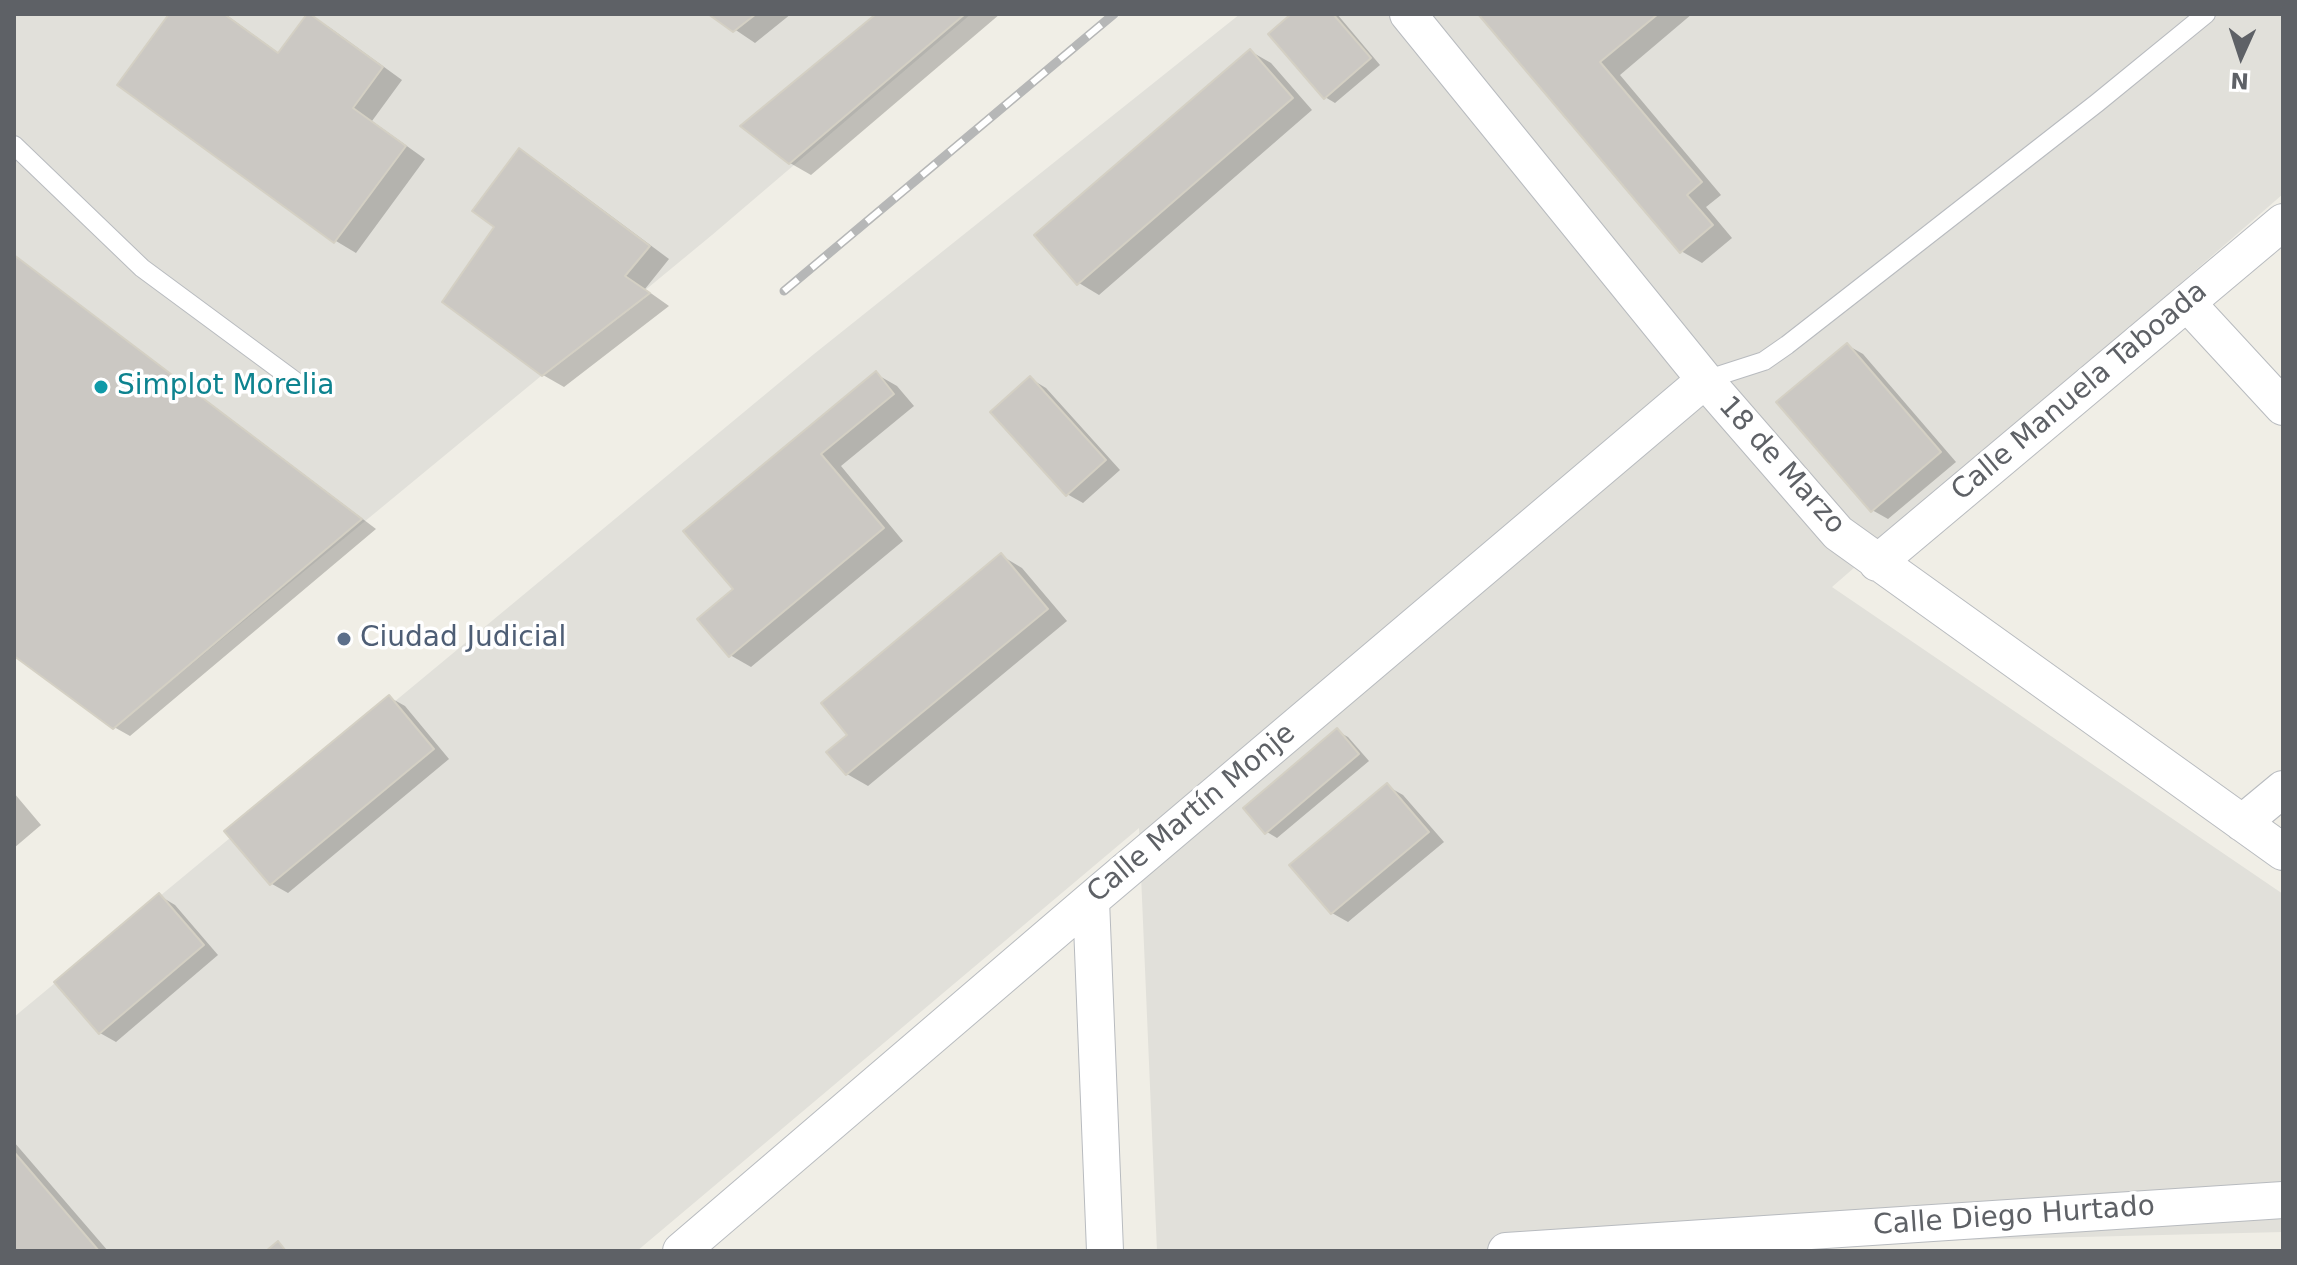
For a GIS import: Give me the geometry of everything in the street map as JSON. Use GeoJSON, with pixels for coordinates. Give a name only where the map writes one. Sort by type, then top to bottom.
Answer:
{"type":"FeatureCollection","features":[{"type":"Feature","properties":{"kind":"street","name":"18 de Marzo"},"geometry":{"type":"LineString","coordinates":[[1408,14],[1705,380],[1838,533],[2283,852]]}},
{"type":"Feature","properties":{"kind":"street","name":"Calle Manuela Taboada"},"geometry":{"type":"LineString","coordinates":[[1877,563],[2283,222]]}},
{"type":"Feature","properties":{"kind":"street"},"geometry":{"type":"LineString","coordinates":[[2187,303],[2283,407]]}},
{"type":"Feature","properties":{"kind":"street","name":"Calle Martín Monje"},"geometry":{"type":"LineString","coordinates":[[692,1248],[1091,900],[1705,380]]}},
{"type":"Feature","properties":{"kind":"street"},"geometry":{"type":"LineString","coordinates":[[2242,823],[2283,789]]}},
{"type":"Feature","properties":{"kind":"street"},"geometry":{"type":"LineString","coordinates":[[1091,900],[1105,1251]]}},
{"type":"Feature","properties":{"kind":"street","name":"Calle Diego Hurtado"},"geometry":{"type":"LineString","coordinates":[[1506,1251],[1731,1243],[2283,1200]]}},
{"type":"Feature","properties":{"kind":"lane"},"geometry":{"type":"LineString","coordinates":[[1705,380],[1764,361],[1787,345],[2206,14]]}},
{"type":"Feature","properties":{"kind":"lane"},"geometry":{"type":"LineString","coordinates":[[14,145],[142,268],[295,381]]}},
{"type":"Feature","properties":{"kind":"shaded area"},"geometry":{"type":"Polygon","coordinates":[[[14,14],[971,14],[712,235],[113,729],[14,656],[14,14]]]}},
{"type":"Feature","properties":{"kind":"shaded area"},"geometry":{"type":"Polygon","coordinates":[[[1240,14],[2283,14],[2283,194],[1832,587],[2283,894],[2283,1232],[1520,1251],[1157,1251],[1139,828],[637,1251],[14,1251],[14,1017],[814,354],[1240,14]]]}},
{"type":"Feature","properties":{"kind":"building"},"geometry":{"type":"Polygon","coordinates":[[[169,14],[224,14],[278,53],[310,14],[383,67],[353,108],[406,146],[334,243],[117,85],[169,14]]]}},
{"type":"Feature","properties":{"kind":"building"},"geometry":{"type":"Polygon","coordinates":[[[708,14],[756,14],[733,32],[708,14]]]}},
{"type":"Feature","properties":{"kind":"building"},"geometry":{"type":"Polygon","coordinates":[[[876,14],[965,14],[789,164],[740,126],[876,14]]]}},
{"type":"Feature","properties":{"kind":"building"},"geometry":{"type":"Polygon","coordinates":[[[1291,14],[1333,14],[1371,58],[1324,99],[1268,34],[1291,14]]]}},
{"type":"Feature","properties":{"kind":"building"},"geometry":{"type":"Polygon","coordinates":[[[1478,14],[1658,14],[1600,62],[1702,182],[1687,195],[1713,225],[1680,253],[1478,14]]]}},
{"type":"Feature","properties":{"kind":"building"},"geometry":{"type":"Polygon","coordinates":[[[1250,49],[1293,98],[1077,285],[1034,235],[1250,49]]]}},
{"type":"Feature","properties":{"kind":"building"},"geometry":{"type":"Polygon","coordinates":[[[519,148],[650,246],[625,276],[650,293],[542,376],[442,302],[494,227],[472,211],[519,148]]]}},
{"type":"Feature","properties":{"kind":"building","name":"Simplot Morelia"},"geometry":{"type":"Polygon","coordinates":[[[14,255],[362,519],[113,729],[14,656],[14,255]]]}},
{"type":"Feature","properties":{"kind":"building"},"geometry":{"type":"Polygon","coordinates":[[[1847,343],[1941,452],[1871,512],[1776,402],[1847,343]]]}},
{"type":"Feature","properties":{"kind":"building"},"geometry":{"type":"Polygon","coordinates":[[[876,371],[894,394],[821,454],[884,528],[729,657],[697,619],[733,589],[683,531],[876,371]]]}},
{"type":"Feature","properties":{"kind":"building"},"geometry":{"type":"Polygon","coordinates":[[[1030,376],[1106,460],[1066,496],[990,412],[1030,376]]]}},
{"type":"Feature","properties":{"kind":"building"},"geometry":{"type":"Polygon","coordinates":[[[1001,553],[1048,609],[846,775],[826,752],[847,735],[821,703],[1001,553]]]}},
{"type":"Feature","properties":{"kind":"building"},"geometry":{"type":"Polygon","coordinates":[[[389,695],[434,749],[270,885],[224,831],[389,695]]]}},
{"type":"Feature","properties":{"kind":"building"},"geometry":{"type":"Polygon","coordinates":[[[1337,728],[1359,754],[1265,834],[1243,808],[1337,728]]]}},
{"type":"Feature","properties":{"kind":"building"},"geometry":{"type":"Polygon","coordinates":[[[1387,783],[1429,832],[1331,914],[1289,865],[1387,783]]]}},
{"type":"Feature","properties":{"kind":"building"},"geometry":{"type":"Polygon","coordinates":[[[159,893],[204,945],[99,1034],[54,982],[159,893]]]}},
{"type":"Feature","properties":{"kind":"building"},"geometry":{"type":"Polygon","coordinates":[[[14,1152],[99,1251],[14,1251],[14,1152]]]}},
{"type":"Feature","properties":{"kind":"building"},"geometry":{"type":"Polygon","coordinates":[[[278,1241],[286,1251],[266,1251],[278,1241]]]}},
{"type":"Feature","properties":{"kind":"railway"},"geometry":{"type":"LineString","coordinates":[[784,291],[1114,14]]}},
{"type":"Feature","properties":{"kind":"place","name":"Simplot Morelia"},"geometry":{"type":"Point","coordinates":[101,387]}},
{"type":"Feature","properties":{"kind":"place","name":"Ciudad Judicial"},"geometry":{"type":"Point","coordinates":[344,639]}}]}
